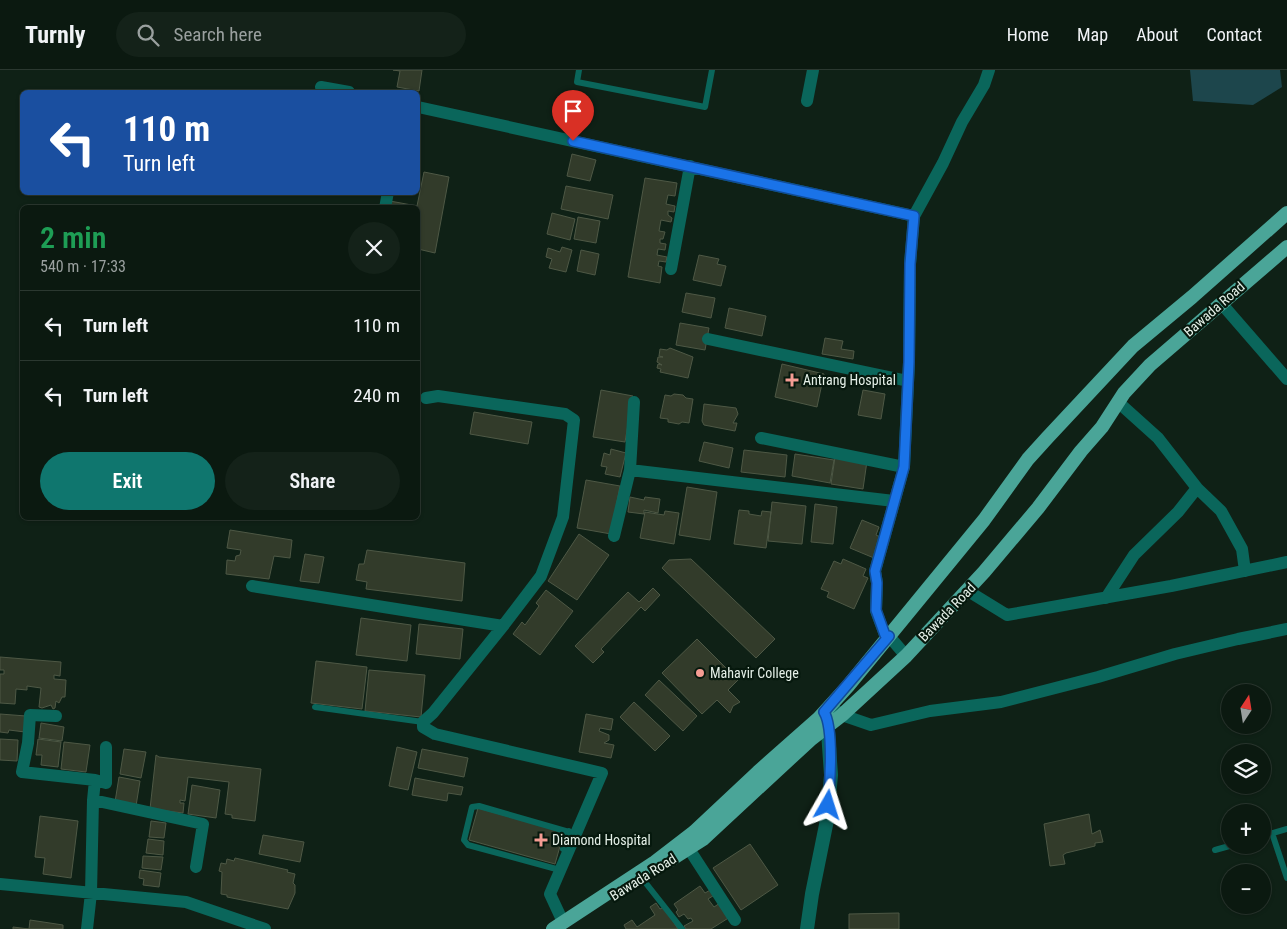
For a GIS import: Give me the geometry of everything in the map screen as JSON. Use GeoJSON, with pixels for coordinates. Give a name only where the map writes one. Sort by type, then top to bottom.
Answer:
{"type":"FeatureCollection","features":[{"type":"Feature","properties":{"kind":"main road"},"geometry":{"type":"LineString","coordinates":[[559,927],[655,862],[694,832],[758,772],[832,711],[889,636],[984,520],[1028,459],[1133,346],[1287,213]]}},
{"type":"Feature","properties":{"kind":"main road","name":"Bawada Road"},"geometry":{"type":"LineString","coordinates":[[559,927],[688,849],[732,814],[810,740],[828,727],[832,711],[906,656],[968,591],[1038,508],[1081,451],[1102,427],[1124,393],[1151,363],[1287,246]]}},
{"type":"Feature","properties":{"kind":"street"},"geometry":{"type":"LineString","coordinates":[[807,101],[813,70]]}},
{"type":"Feature","properties":{"kind":"street"},"geometry":{"type":"LineString","coordinates":[[906,656],[889,636],[885,635],[876,610],[877,583],[875,571],[904,467],[910,264],[914,216],[962,122],[984,85],[989,70]]}},
{"type":"Feature","properties":{"kind":"street"},"geometry":{"type":"LineString","coordinates":[[321,87],[338,90]]}},
{"type":"Feature","properties":{"kind":"street"},"geometry":{"type":"LineString","coordinates":[[420,107],[914,216]]}},
{"type":"Feature","properties":{"kind":"street"},"geometry":{"type":"LineString","coordinates":[[671,269],[690,166]]}},
{"type":"Feature","properties":{"kind":"street"},"geometry":{"type":"LineString","coordinates":[[1221,304],[1287,379]]}},
{"type":"Feature","properties":{"kind":"street"},"geometry":{"type":"LineString","coordinates":[[708,339],[908,381]]}},
{"type":"Feature","properties":{"kind":"street"},"geometry":{"type":"LineString","coordinates":[[426,398],[438,396],[565,414],[574,420],[563,517],[541,576],[503,626],[423,722],[423,728],[435,734],[602,773],[572,833],[550,894],[559,927]]}},
{"type":"Feature","properties":{"kind":"street"},"geometry":{"type":"LineString","coordinates":[[614,536],[630,470],[634,402]]}},
{"type":"Feature","properties":{"kind":"street"},"geometry":{"type":"LineString","coordinates":[[1118,402],[1158,438],[1198,488],[1221,511],[1242,548],[1245,571]]}},
{"type":"Feature","properties":{"kind":"street"},"geometry":{"type":"LineString","coordinates":[[761,438],[904,467]]}},
{"type":"Feature","properties":{"kind":"street"},"geometry":{"type":"LineString","coordinates":[[630,470],[894,501]]}},
{"type":"Feature","properties":{"kind":"street"},"geometry":{"type":"LineString","coordinates":[[1106,598],[1134,555],[1178,512],[1198,488]]}},
{"type":"Feature","properties":{"kind":"street"},"geometry":{"type":"LineString","coordinates":[[968,591],[1007,614],[1171,586],[1287,562]]}},
{"type":"Feature","properties":{"kind":"street"},"geometry":{"type":"LineString","coordinates":[[252,586],[503,626]]}},
{"type":"Feature","properties":{"kind":"street"},"geometry":{"type":"LineString","coordinates":[[832,711],[871,725],[930,711],[1001,702],[1098,677],[1176,654],[1287,629]]}},
{"type":"Feature","properties":{"kind":"street"},"geometry":{"type":"LineString","coordinates":[[56,716],[30,715],[28,743],[22,772],[95,780],[106,783],[106,747]]}},
{"type":"Feature","properties":{"kind":"street"},"geometry":{"type":"LineString","coordinates":[[807,929],[826,820],[831,775],[828,727]]}},
{"type":"Feature","properties":{"kind":"street"},"geometry":{"type":"LineString","coordinates":[[87,929],[92,893],[95,780]]}},
{"type":"Feature","properties":{"kind":"street"},"geometry":{"type":"LineString","coordinates":[[93,800],[203,824],[196,867]]}},
{"type":"Feature","properties":{"kind":"street"},"geometry":{"type":"LineString","coordinates":[[688,849],[735,920]]}},
{"type":"Feature","properties":{"kind":"street"},"geometry":{"type":"LineString","coordinates":[[0,884],[186,902],[265,929]]}},
{"type":"Feature","properties":{"kind":"lane"},"geometry":{"type":"LineString","coordinates":[[579,70],[577,82],[705,107],[712,70]]}},
{"type":"Feature","properties":{"kind":"lane"},"geometry":{"type":"LineString","coordinates":[[315,707],[423,722]]}},
{"type":"Feature","properties":{"kind":"lane"},"geometry":{"type":"LineString","coordinates":[[558,870],[468,845],[464,840],[472,807],[479,806],[572,833]]}},
{"type":"Feature","properties":{"kind":"lane"},"geometry":{"type":"LineString","coordinates":[[1287,829],[1272,833],[1287,878]]}},
{"type":"Feature","properties":{"kind":"lane"},"geometry":{"type":"LineString","coordinates":[[1215,850],[1221,848]]}},
{"type":"Feature","properties":{"kind":"lane"},"geometry":{"type":"LineString","coordinates":[[641,877],[682,929]]}},
{"type":"Feature","properties":{"kind":"water"},"geometry":{"type":"Polygon","coordinates":[[[1190,70],[1280,70],[1282,87],[1253,105],[1193,101],[1190,70]]]}},
{"type":"Feature","properties":{"kind":"building"},"geometry":{"type":"Polygon","coordinates":[[[393,70],[422,70],[419,90],[397,87],[400,71],[393,70]]]}},
{"type":"Feature","properties":{"kind":"building"},"geometry":{"type":"Polygon","coordinates":[[[572,154],[596,160],[590,181],[567,176],[572,154]]]}},
{"type":"Feature","properties":{"kind":"building"},"geometry":{"type":"Polygon","coordinates":[[[424,172],[449,177],[435,253],[420,249],[420,205],[417,205],[424,172]]]}},
{"type":"Feature","properties":{"kind":"building"},"geometry":{"type":"Polygon","coordinates":[[[645,178],[677,183],[675,196],[668,195],[666,204],[675,206],[674,212],[668,211],[668,215],[672,218],[671,222],[661,220],[659,231],[665,232],[663,239],[660,239],[660,243],[666,244],[665,250],[658,249],[657,255],[667,257],[666,262],[659,261],[658,266],[662,267],[660,283],[628,277],[645,178]]]}},
{"type":"Feature","properties":{"kind":"building"},"geometry":{"type":"Polygon","coordinates":[[[566,186],[613,195],[608,219],[561,209],[566,186]]]}},
{"type":"Feature","properties":{"kind":"building"},"geometry":{"type":"Polygon","coordinates":[[[390,201],[412,205],[389,205],[390,201]]]}},
{"type":"Feature","properties":{"kind":"building"},"geometry":{"type":"Polygon","coordinates":[[[552,213],[575,219],[570,240],[547,234],[552,213]]]}},
{"type":"Feature","properties":{"kind":"building"},"geometry":{"type":"Polygon","coordinates":[[[578,217],[600,221],[596,243],[574,239],[578,217]]]}},
{"type":"Feature","properties":{"kind":"building"},"geometry":{"type":"Polygon","coordinates":[[[562,247],[572,250],[566,272],[549,268],[552,259],[546,257],[548,248],[560,252],[562,247]]]}},
{"type":"Feature","properties":{"kind":"building"},"geometry":{"type":"Polygon","coordinates":[[[581,250],[599,254],[595,275],[577,271],[581,250]]]}},
{"type":"Feature","properties":{"kind":"building"},"geometry":{"type":"Polygon","coordinates":[[[699,255],[719,259],[717,264],[726,266],[721,286],[693,280],[699,255]]]}},
{"type":"Feature","properties":{"kind":"building"},"geometry":{"type":"Polygon","coordinates":[[[686,293],[715,298],[711,318],[682,312],[686,293]]]}},
{"type":"Feature","properties":{"kind":"building"},"geometry":{"type":"Polygon","coordinates":[[[729,308],[766,316],[762,336],[725,328],[729,308]]]}},
{"type":"Feature","properties":{"kind":"building"},"geometry":{"type":"Polygon","coordinates":[[[680,323],[709,328],[705,350],[676,345],[680,323]]]}},
{"type":"Feature","properties":{"kind":"building"},"geometry":{"type":"Polygon","coordinates":[[[825,338],[843,341],[841,349],[854,351],[853,359],[822,354],[825,338]]]}},
{"type":"Feature","properties":{"kind":"building"},"geometry":{"type":"Polygon","coordinates":[[[670,348],[693,357],[688,378],[660,372],[661,369],[657,368],[658,364],[662,365],[657,362],[658,357],[663,357],[659,356],[660,349],[667,350],[670,348]]]}},
{"type":"Feature","properties":{"kind":"building"},"geometry":{"type":"Polygon","coordinates":[[[782,364],[824,374],[817,407],[775,397],[782,364]]]}},
{"type":"Feature","properties":{"kind":"building"},"geometry":{"type":"Polygon","coordinates":[[[601,390],[633,396],[625,442],[593,437],[601,390]]]}},
{"type":"Feature","properties":{"kind":"building"},"geometry":{"type":"Polygon","coordinates":[[[863,390],[885,394],[881,419],[858,415],[863,390]]]}},
{"type":"Feature","properties":{"kind":"building"},"geometry":{"type":"Polygon","coordinates":[[[674,394],[693,399],[689,423],[682,422],[679,424],[660,418],[665,395],[671,396],[674,394]]]}},
{"type":"Feature","properties":{"kind":"building"},"geometry":{"type":"Polygon","coordinates":[[[704,404],[736,408],[738,414],[733,423],[737,423],[735,431],[704,425],[702,421],[704,404]]]}},
{"type":"Feature","properties":{"kind":"building"},"geometry":{"type":"Polygon","coordinates":[[[474,412],[532,422],[528,444],[470,434],[474,412]]]}},
{"type":"Feature","properties":{"kind":"building"},"geometry":{"type":"Polygon","coordinates":[[[704,442],[733,448],[729,468],[699,461],[704,442]]]}},
{"type":"Feature","properties":{"kind":"building"},"geometry":{"type":"Polygon","coordinates":[[[611,449],[626,453],[620,477],[605,474],[607,467],[601,466],[604,453],[610,455],[611,449]]]}},
{"type":"Feature","properties":{"kind":"building"},"geometry":{"type":"Polygon","coordinates":[[[744,450],[787,455],[785,477],[741,472],[744,450]]]}},
{"type":"Feature","properties":{"kind":"building"},"geometry":{"type":"Polygon","coordinates":[[[795,454],[834,460],[830,483],[792,476],[795,454]]]}},
{"type":"Feature","properties":{"kind":"building"},"geometry":{"type":"Polygon","coordinates":[[[835,457],[867,461],[863,489],[831,484],[835,457]]]}},
{"type":"Feature","properties":{"kind":"building"},"geometry":{"type":"Polygon","coordinates":[[[586,480],[620,486],[611,534],[577,528],[586,480]]]}},
{"type":"Feature","properties":{"kind":"building"},"geometry":{"type":"Polygon","coordinates":[[[687,487],[717,492],[710,540],[679,535],[687,487]]]}},
{"type":"Feature","properties":{"kind":"building"},"geometry":{"type":"Polygon","coordinates":[[[630,497],[644,500],[645,497],[660,499],[658,513],[644,510],[644,514],[628,512],[630,497]]]}},
{"type":"Feature","properties":{"kind":"building"},"geometry":{"type":"Polygon","coordinates":[[[772,502],[806,506],[802,544],[768,541],[772,502]]]}},
{"type":"Feature","properties":{"kind":"building"},"geometry":{"type":"Polygon","coordinates":[[[815,504],[837,507],[833,544],[811,542],[815,504]]]}},
{"type":"Feature","properties":{"kind":"building"},"geometry":{"type":"Polygon","coordinates":[[[739,510],[749,511],[749,514],[761,516],[762,511],[771,512],[766,548],[734,544],[739,510]]]}},
{"type":"Feature","properties":{"kind":"building"},"geometry":{"type":"Polygon","coordinates":[[[665,511],[679,513],[674,544],[640,538],[645,512],[664,515],[665,511]]]}},
{"type":"Feature","properties":{"kind":"building"},"geometry":{"type":"Polygon","coordinates":[[[862,520],[879,527],[876,535],[882,538],[874,558],[850,548],[862,520]]]}},
{"type":"Feature","properties":{"kind":"building"},"geometry":{"type":"Polygon","coordinates":[[[230,530],[292,540],[290,558],[274,556],[269,579],[226,574],[227,560],[235,561],[236,556],[240,555],[241,550],[227,548],[230,530]]]}},
{"type":"Feature","properties":{"kind":"building"},"geometry":{"type":"Polygon","coordinates":[[[579,534],[609,555],[577,600],[548,581],[579,534]]]}},
{"type":"Feature","properties":{"kind":"building"},"geometry":{"type":"Polygon","coordinates":[[[367,550],[465,563],[462,601],[366,589],[367,582],[356,580],[359,564],[364,564],[367,550]]]}},
{"type":"Feature","properties":{"kind":"building"},"geometry":{"type":"Polygon","coordinates":[[[305,554],[324,557],[319,583],[300,581],[305,554]]]}},
{"type":"Feature","properties":{"kind":"building"},"geometry":{"type":"Polygon","coordinates":[[[691,559],[775,639],[756,658],[662,568],[669,560],[691,559]]]}},
{"type":"Feature","properties":{"kind":"building"},"geometry":{"type":"Polygon","coordinates":[[[843,559],[866,569],[863,576],[868,578],[854,609],[827,597],[829,592],[821,589],[834,561],[841,564],[843,559]]]}},
{"type":"Feature","properties":{"kind":"building"},"geometry":{"type":"Polygon","coordinates":[[[653,588],[660,595],[645,611],[641,607],[601,649],[604,652],[593,663],[575,646],[628,592],[639,602],[653,588]]]}},
{"type":"Feature","properties":{"kind":"building"},"geometry":{"type":"Polygon","coordinates":[[[546,590],[573,611],[540,655],[513,634],[522,622],[525,625],[539,606],[536,603],[546,590]]]}},
{"type":"Feature","properties":{"kind":"building"},"geometry":{"type":"Polygon","coordinates":[[[361,618],[411,625],[407,661],[356,655],[361,618]]]}},
{"type":"Feature","properties":{"kind":"building"},"geometry":{"type":"Polygon","coordinates":[[[419,624],[463,629],[460,659],[416,654],[419,624]]]}},
{"type":"Feature","properties":{"kind":"building"},"geometry":{"type":"Polygon","coordinates":[[[697,639],[738,680],[728,690],[740,702],[733,706],[730,713],[717,700],[702,714],[662,673],[697,639]]]}},
{"type":"Feature","properties":{"kind":"building"},"geometry":{"type":"Polygon","coordinates":[[[0,657],[61,662],[60,676],[54,675],[54,679],[66,680],[65,697],[62,697],[59,703],[56,701],[55,708],[53,709],[51,705],[42,708],[39,707],[41,688],[27,686],[27,690],[16,689],[15,704],[0,703],[0,674],[4,674],[4,670],[0,670],[0,657]]]}},
{"type":"Feature","properties":{"kind":"building"},"geometry":{"type":"Polygon","coordinates":[[[316,661],[367,667],[362,709],[311,703],[316,661]]]}},
{"type":"Feature","properties":{"kind":"building"},"geometry":{"type":"Polygon","coordinates":[[[369,670],[425,675],[421,717],[365,711],[369,670]]]}},
{"type":"Feature","properties":{"kind":"building"},"geometry":{"type":"Polygon","coordinates":[[[659,680],[697,716],[683,731],[645,695],[659,680]]]}},
{"type":"Feature","properties":{"kind":"building"},"geometry":{"type":"Polygon","coordinates":[[[634,702],[670,736],[655,751],[620,717],[634,702]]]}},
{"type":"Feature","properties":{"kind":"building"},"geometry":{"type":"Polygon","coordinates":[[[0,714],[26,716],[25,732],[9,730],[8,733],[0,732],[0,714]]]}},
{"type":"Feature","properties":{"kind":"building"},"geometry":{"type":"Polygon","coordinates":[[[586,714],[613,719],[611,730],[600,728],[599,731],[609,735],[609,740],[604,743],[614,745],[611,758],[579,752],[586,714]]]}},
{"type":"Feature","properties":{"kind":"building"},"geometry":{"type":"Polygon","coordinates":[[[41,723],[64,727],[62,741],[39,738],[41,723]]]}},
{"type":"Feature","properties":{"kind":"building"},"geometry":{"type":"Polygon","coordinates":[[[0,739],[18,740],[17,761],[0,760],[0,739]]]}},
{"type":"Feature","properties":{"kind":"building"},"geometry":{"type":"Polygon","coordinates":[[[38,739],[61,742],[58,767],[41,765],[42,755],[36,755],[38,739]]]}},
{"type":"Feature","properties":{"kind":"building"},"geometry":{"type":"Polygon","coordinates":[[[64,742],[90,745],[86,772],[61,769],[64,742]]]}},
{"type":"Feature","properties":{"kind":"building"},"geometry":{"type":"Polygon","coordinates":[[[397,747],[417,752],[408,790],[389,786],[397,747]]]}},
{"type":"Feature","properties":{"kind":"building"},"geometry":{"type":"Polygon","coordinates":[[[124,749],[146,752],[141,778],[120,774],[124,749]]]}},
{"type":"Feature","properties":{"kind":"building"},"geometry":{"type":"Polygon","coordinates":[[[422,749],[468,758],[464,777],[418,768],[422,749]]]}},
{"type":"Feature","properties":{"kind":"building"},"geometry":{"type":"Polygon","coordinates":[[[156,755],[159,757],[261,769],[255,821],[232,818],[232,815],[225,814],[229,782],[188,777],[185,801],[180,800],[180,803],[184,803],[183,813],[150,809],[156,755]]]}},
{"type":"Feature","properties":{"kind":"building"},"geometry":{"type":"Polygon","coordinates":[[[119,777],[140,781],[136,806],[115,802],[119,777]]]}},
{"type":"Feature","properties":{"kind":"building"},"geometry":{"type":"Polygon","coordinates":[[[415,778],[463,787],[461,795],[448,793],[447,801],[412,795],[415,778]]]}},
{"type":"Feature","properties":{"kind":"building"},"geometry":{"type":"Polygon","coordinates":[[[192,785],[220,790],[216,818],[188,814],[192,785]]]}},
{"type":"Feature","properties":{"kind":"building"},"geometry":{"type":"Polygon","coordinates":[[[478,808],[564,832],[555,864],[469,840],[478,808]]]}},
{"type":"Feature","properties":{"kind":"building"},"geometry":{"type":"Polygon","coordinates":[[[1089,814],[1092,834],[1100,830],[1103,842],[1095,843],[1095,846],[1066,853],[1063,855],[1065,864],[1050,866],[1044,824],[1089,814]]]}},
{"type":"Feature","properties":{"kind":"building"},"geometry":{"type":"Polygon","coordinates":[[[40,816],[78,821],[71,878],[43,874],[45,858],[35,857],[40,816]]]}},
{"type":"Feature","properties":{"kind":"building"},"geometry":{"type":"Polygon","coordinates":[[[151,821],[166,823],[164,838],[149,837],[151,821]]]}},
{"type":"Feature","properties":{"kind":"building"},"geometry":{"type":"Polygon","coordinates":[[[263,835],[304,842],[300,862],[259,854],[263,835]]]}},
{"type":"Feature","properties":{"kind":"building"},"geometry":{"type":"Polygon","coordinates":[[[148,839],[164,841],[163,855],[146,853],[148,839]]]}},
{"type":"Feature","properties":{"kind":"building"},"geometry":{"type":"Polygon","coordinates":[[[750,844],[778,885],[741,910],[713,868],[750,844]]]}},
{"type":"Feature","properties":{"kind":"building"},"geometry":{"type":"Polygon","coordinates":[[[143,856],[163,857],[161,870],[142,868],[143,856]]]}},
{"type":"Feature","properties":{"kind":"building"},"geometry":{"type":"Polygon","coordinates":[[[235,858],[288,870],[287,872],[295,874],[293,883],[295,885],[295,893],[288,909],[227,897],[227,895],[221,894],[222,872],[219,871],[221,863],[226,864],[227,859],[234,861],[235,858]]]}},
{"type":"Feature","properties":{"kind":"building"},"geometry":{"type":"Polygon","coordinates":[[[140,870],[161,873],[159,887],[143,885],[144,879],[139,878],[140,870]]]}},
{"type":"Feature","properties":{"kind":"building"},"geometry":{"type":"Polygon","coordinates":[[[700,886],[705,893],[712,889],[716,894],[708,899],[714,907],[720,903],[730,917],[711,929],[686,929],[684,926],[693,921],[684,914],[679,917],[676,912],[678,910],[674,904],[700,886]]]}},
{"type":"Feature","properties":{"kind":"building"},"geometry":{"type":"Polygon","coordinates":[[[656,903],[660,909],[664,907],[678,929],[626,929],[624,925],[632,920],[637,927],[655,915],[650,907],[656,903]]]}},
{"type":"Feature","properties":{"kind":"building"},"geometry":{"type":"Polygon","coordinates":[[[899,913],[899,929],[849,929],[849,914],[899,913]]]}},
{"type":"Feature","properties":{"kind":"building"},"geometry":{"type":"Polygon","coordinates":[[[30,920],[63,925],[63,929],[29,929],[30,920]]]}},
{"type":"Feature","properties":{"kind":"building"},"geometry":{"type":"Polygon","coordinates":[[[13,927],[29,929],[13,929],[13,927]]]}},
{"type":"Feature","properties":{"kind":"place","name":"Antrang Hospital"},"geometry":{"type":"Point","coordinates":[792,380]}},
{"type":"Feature","properties":{"kind":"place","name":"Mahavir College"},"geometry":{"type":"Point","coordinates":[700,673]}},
{"type":"Feature","properties":{"kind":"place","name":"Diamond Hospital"},"geometry":{"type":"Point","coordinates":[541,840]}},
{"type":"Feature","properties":{"kind":"route"},"geometry":{"type":"LineString","coordinates":[[573,141],[914,216],[910,264],[909,362],[904,467],[875,571],[877,583],[876,610],[885,635],[889,636],[840,696],[824,712],[827,716],[830,740],[831,775],[828,805]]}}]}
